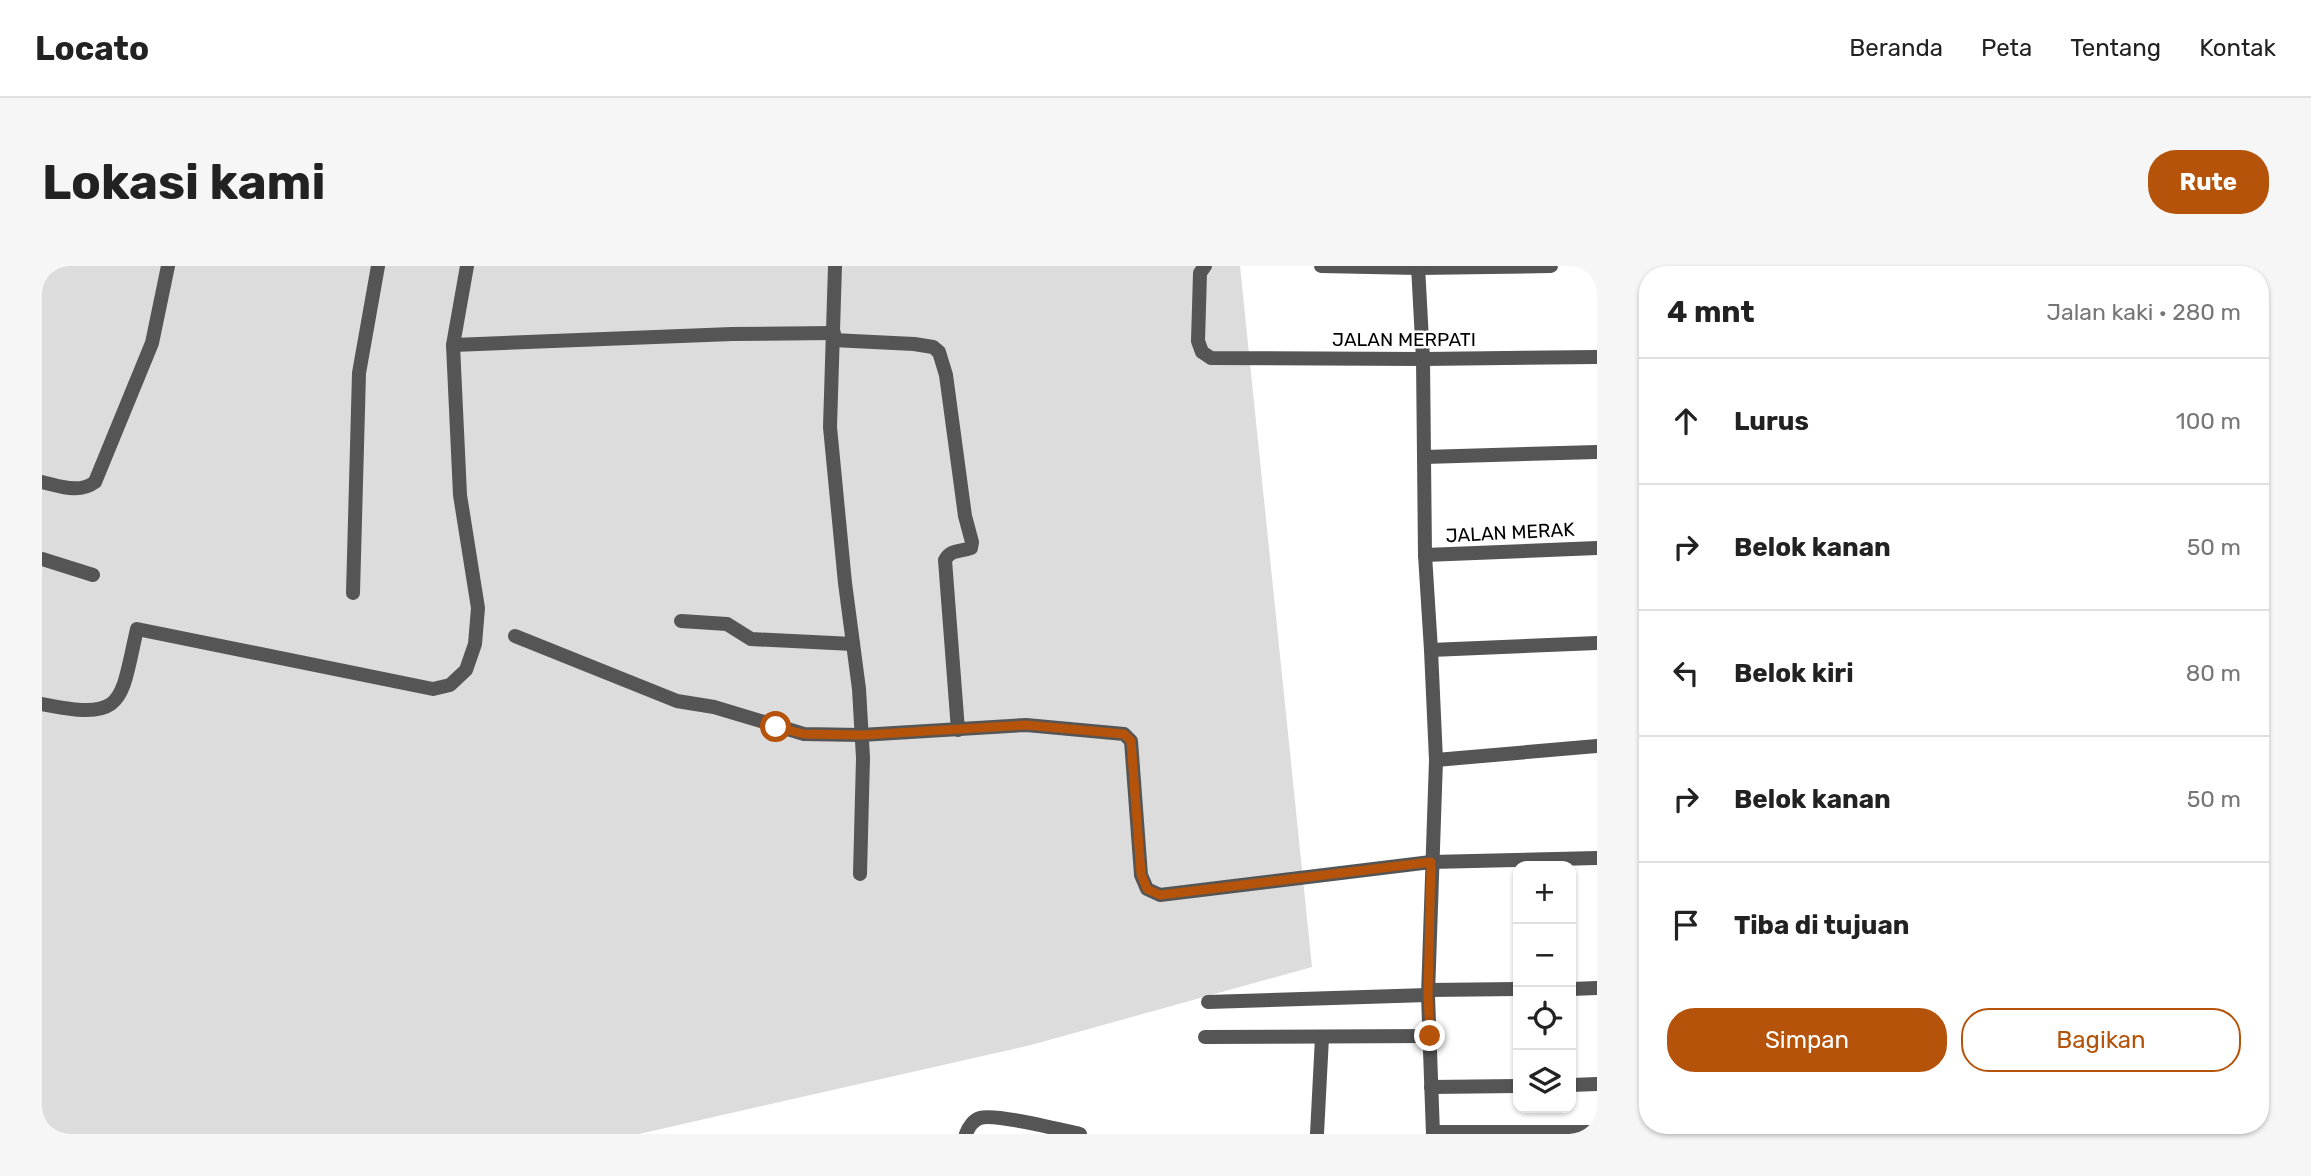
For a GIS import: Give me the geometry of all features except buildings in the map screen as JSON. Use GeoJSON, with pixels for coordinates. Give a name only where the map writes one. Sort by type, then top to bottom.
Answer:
{"type":"FeatureCollection","features":[{"type":"Feature","properties":{"kind":"street"},"geometry":{"type":"LineString","coordinates":[[42,482],[79,489],[88,488],[95,482],[152,343],[168,266]]}},
{"type":"Feature","properties":{"kind":"street"},"geometry":{"type":"LineString","coordinates":[[353,593],[359,373],[378,266]]}},
{"type":"Feature","properties":{"kind":"street"},"geometry":{"type":"LineString","coordinates":[[42,704],[72,710],[95,710],[112,705],[123,690],[137,629],[433,689],[450,685],[466,670],[475,644],[478,608],[460,495],[453,345],[467,266]]}},
{"type":"Feature","properties":{"kind":"street"},"geometry":{"type":"LineString","coordinates":[[835,266],[830,427],[862,735],[860,874]]}},
{"type":"Feature","properties":{"kind":"street","name":"JALAN MERPATI"},"geometry":{"type":"LineString","coordinates":[[1205,266],[1200,273],[1198,341],[1202,352],[1210,358],[1423,359],[1597,356]]}},
{"type":"Feature","properties":{"kind":"street"},"geometry":{"type":"LineString","coordinates":[[1321,266],[1551,266]]}},
{"type":"Feature","properties":{"kind":"street"},"geometry":{"type":"LineString","coordinates":[[1418,267],[1423,359],[1425,555],[1436,760],[1429,993],[1433,1133],[1597,1132]]}},
{"type":"Feature","properties":{"kind":"street"},"geometry":{"type":"LineString","coordinates":[[453,345],[833,337],[933,347],[939,352],[946,375],[965,516],[972,542],[971,548],[955,551],[944,560],[958,730]]}},
{"type":"Feature","properties":{"kind":"street"},"geometry":{"type":"LineString","coordinates":[[1424,457],[1597,452]]}},
{"type":"Feature","properties":{"kind":"street","name":"JALAN MERAK"},"geometry":{"type":"LineString","coordinates":[[1425,555],[1597,548]]}},
{"type":"Feature","properties":{"kind":"street"},"geometry":{"type":"LineString","coordinates":[[42,559],[93,575]]}},
{"type":"Feature","properties":{"kind":"street"},"geometry":{"type":"LineString","coordinates":[[681,621],[727,624],[751,639],[853,644]]}},
{"type":"Feature","properties":{"kind":"street"},"geometry":{"type":"LineString","coordinates":[[515,636],[677,701],[714,707],[804,734],[862,735],[1026,725],[1124,734],[1131,741],[1141,874],[1147,889],[1160,895],[1431,862],[1597,858]]}},
{"type":"Feature","properties":{"kind":"street"},"geometry":{"type":"LineString","coordinates":[[1431,650],[1597,643]]}},
{"type":"Feature","properties":{"kind":"street"},"geometry":{"type":"LineString","coordinates":[[1436,760],[1597,746]]}},
{"type":"Feature","properties":{"kind":"street"},"geometry":{"type":"LineString","coordinates":[[1576,989],[1597,988]]}},
{"type":"Feature","properties":{"kind":"street"},"geometry":{"type":"LineString","coordinates":[[1208,1002],[1513,989]]}},
{"type":"Feature","properties":{"kind":"street"},"geometry":{"type":"LineString","coordinates":[[1205,1037],[1430,1036]]}},
{"type":"Feature","properties":{"kind":"street"},"geometry":{"type":"LineString","coordinates":[[1317,1134],[1322,1037]]}},
{"type":"Feature","properties":{"kind":"street"},"geometry":{"type":"LineString","coordinates":[[1576,1085],[1597,1084]]}},
{"type":"Feature","properties":{"kind":"street"},"geometry":{"type":"LineString","coordinates":[[1431,1087],[1513,1086]]}},
{"type":"Feature","properties":{"kind":"street"},"geometry":{"type":"LineString","coordinates":[[966,1134],[971,1124],[979,1118],[995,1118],[1080,1134]]}},
{"type":"Feature","properties":{"kind":"shaded area"},"geometry":{"type":"Polygon","coordinates":[[[42,266],[1240,266],[1312,967],[1031,1045],[639,1134],[42,1134],[42,266]]]}},
{"type":"Feature","properties":{"kind":"route"},"geometry":{"type":"LineString","coordinates":[[776,727],[804,734],[862,735],[1026,725],[1124,734],[1131,741],[1141,874],[1147,889],[1160,895],[1431,862],[1428,995],[1430,1036]]}}]}
